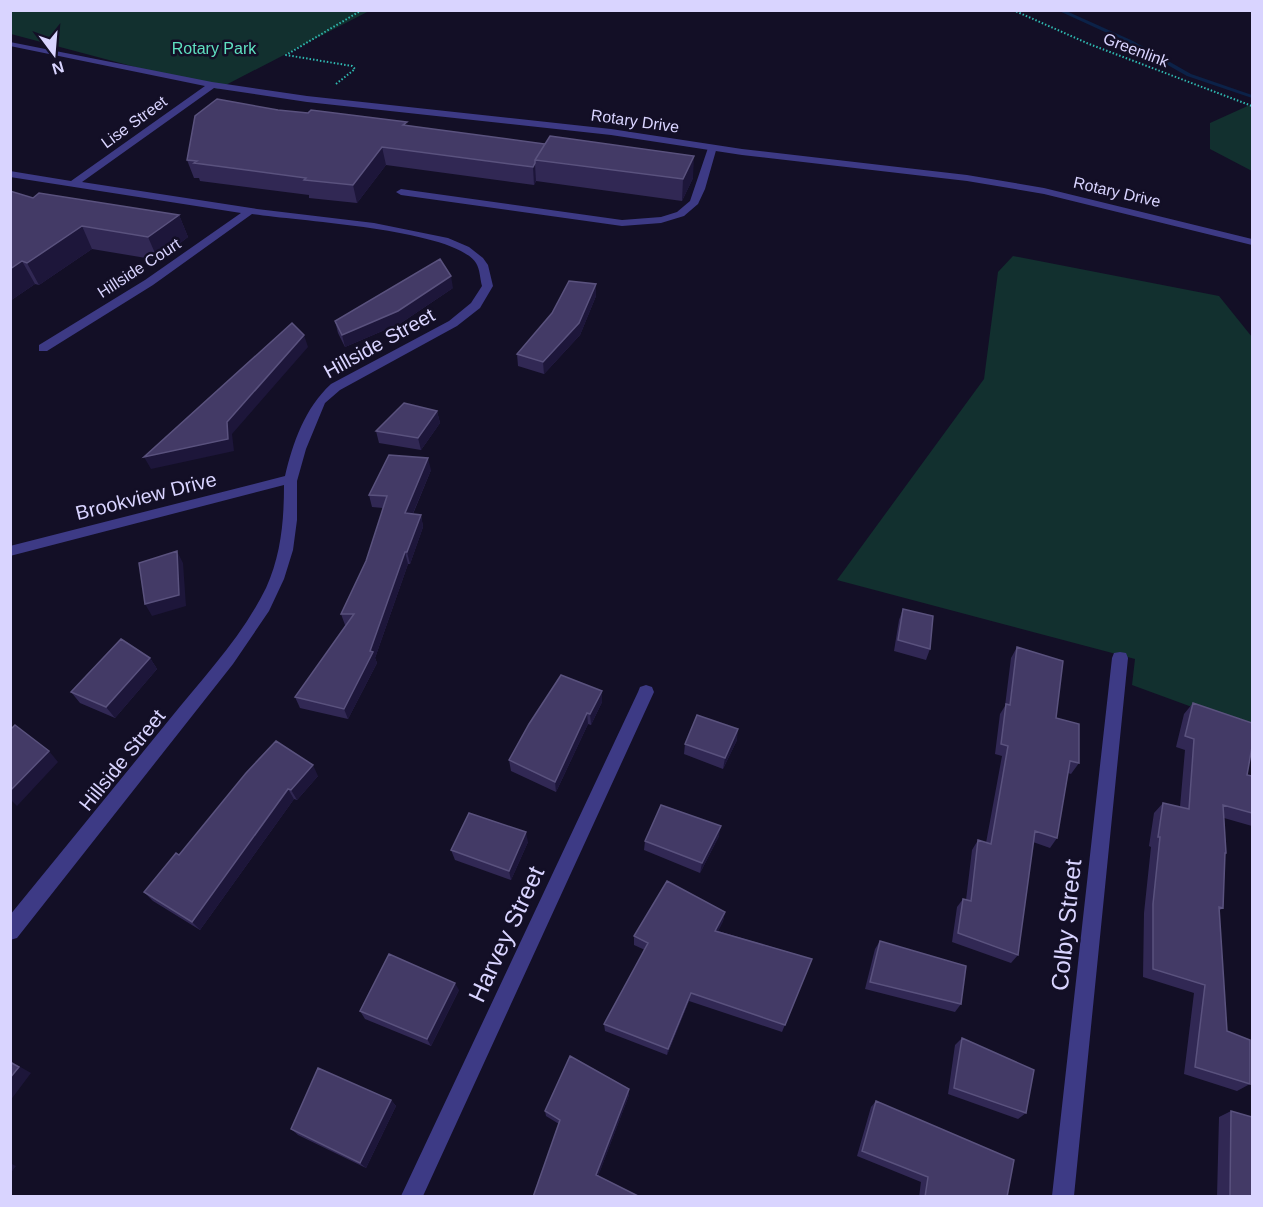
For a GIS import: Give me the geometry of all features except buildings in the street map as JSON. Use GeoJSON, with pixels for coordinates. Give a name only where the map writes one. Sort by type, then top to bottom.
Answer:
{"type":"FeatureCollection","features":[{"type":"Feature","properties":{"kind":"street","name":"Rotary Drive"},"geometry":{"type":"LineString","coordinates":[[10,44],[212,85],[368,106],[611,132],[873,168],[948,175],[1044,191],[1252,242]]}},
{"type":"Feature","properties":{"kind":"street","name":"Lise Street"},"geometry":{"type":"LineString","coordinates":[[73,184],[212,85]]}},
{"type":"Feature","properties":{"kind":"street"},"geometry":{"type":"LineString","coordinates":[[401,192],[622,223],[649,221],[668,218],[686,210],[694,202],[712,147]]}},
{"type":"Feature","properties":{"kind":"street","name":"Hillside Street"},"geometry":{"type":"LineString","coordinates":[[10,174],[250,211],[358,224],[443,240],[477,257],[486,271],[487,279],[487,289],[480,302],[462,320],[369,367],[331,389],[324,396],[314,413],[290,479],[291,512],[288,541],[280,570],[264,606],[222,666],[10,931]]}},
{"type":"Feature","properties":{"kind":"street","name":"Hillside Court"},"geometry":{"type":"LineString","coordinates":[[43,348],[77,329],[250,211]]}},
{"type":"Feature","properties":{"kind":"street","name":"Brookview Drive"},"geometry":{"type":"LineString","coordinates":[[10,551],[290,479]]}},
{"type":"Feature","properties":{"kind":"street","name":"Colby Street"},"geometry":{"type":"LineString","coordinates":[[1063,1197],[1120,658]]}},
{"type":"Feature","properties":{"kind":"street","name":"Harvey Street"},"geometry":{"type":"LineString","coordinates":[[412,1197],[646,692]]}},
{"type":"Feature","properties":{"kind":"path"},"geometry":{"type":"LineString","coordinates":[[328,90],[354,69],[352,66],[286,55],[362,10]]}},
{"type":"Feature","properties":{"kind":"path","name":"Greenlink"},"geometry":{"type":"LineString","coordinates":[[1013,10],[1089,44],[1252,106]]}},
{"type":"Feature","properties":{"kind":"green space","name":"Rotary Park"},"geometry":{"type":"Polygon","coordinates":[[[10,11],[369,11],[218,89],[11,34],[10,11]]]}},
{"type":"Feature","properties":{"kind":"green space"},"geometry":{"type":"Polygon","coordinates":[[[1252,104],[1252,171],[1210,149],[1210,123],[1252,104]]]}},
{"type":"Feature","properties":{"kind":"green space"},"geometry":{"type":"Polygon","coordinates":[[[1013,256],[1219,296],[1252,337],[1252,729],[1132,685],[1135,659],[837,580],[984,379],[998,272],[1013,256]]]}},
{"type":"Feature","properties":{"kind":"waterway"},"geometry":{"type":"LineString","coordinates":[[1059,10],[1131,42],[1189,75],[1252,97]]}}]}
